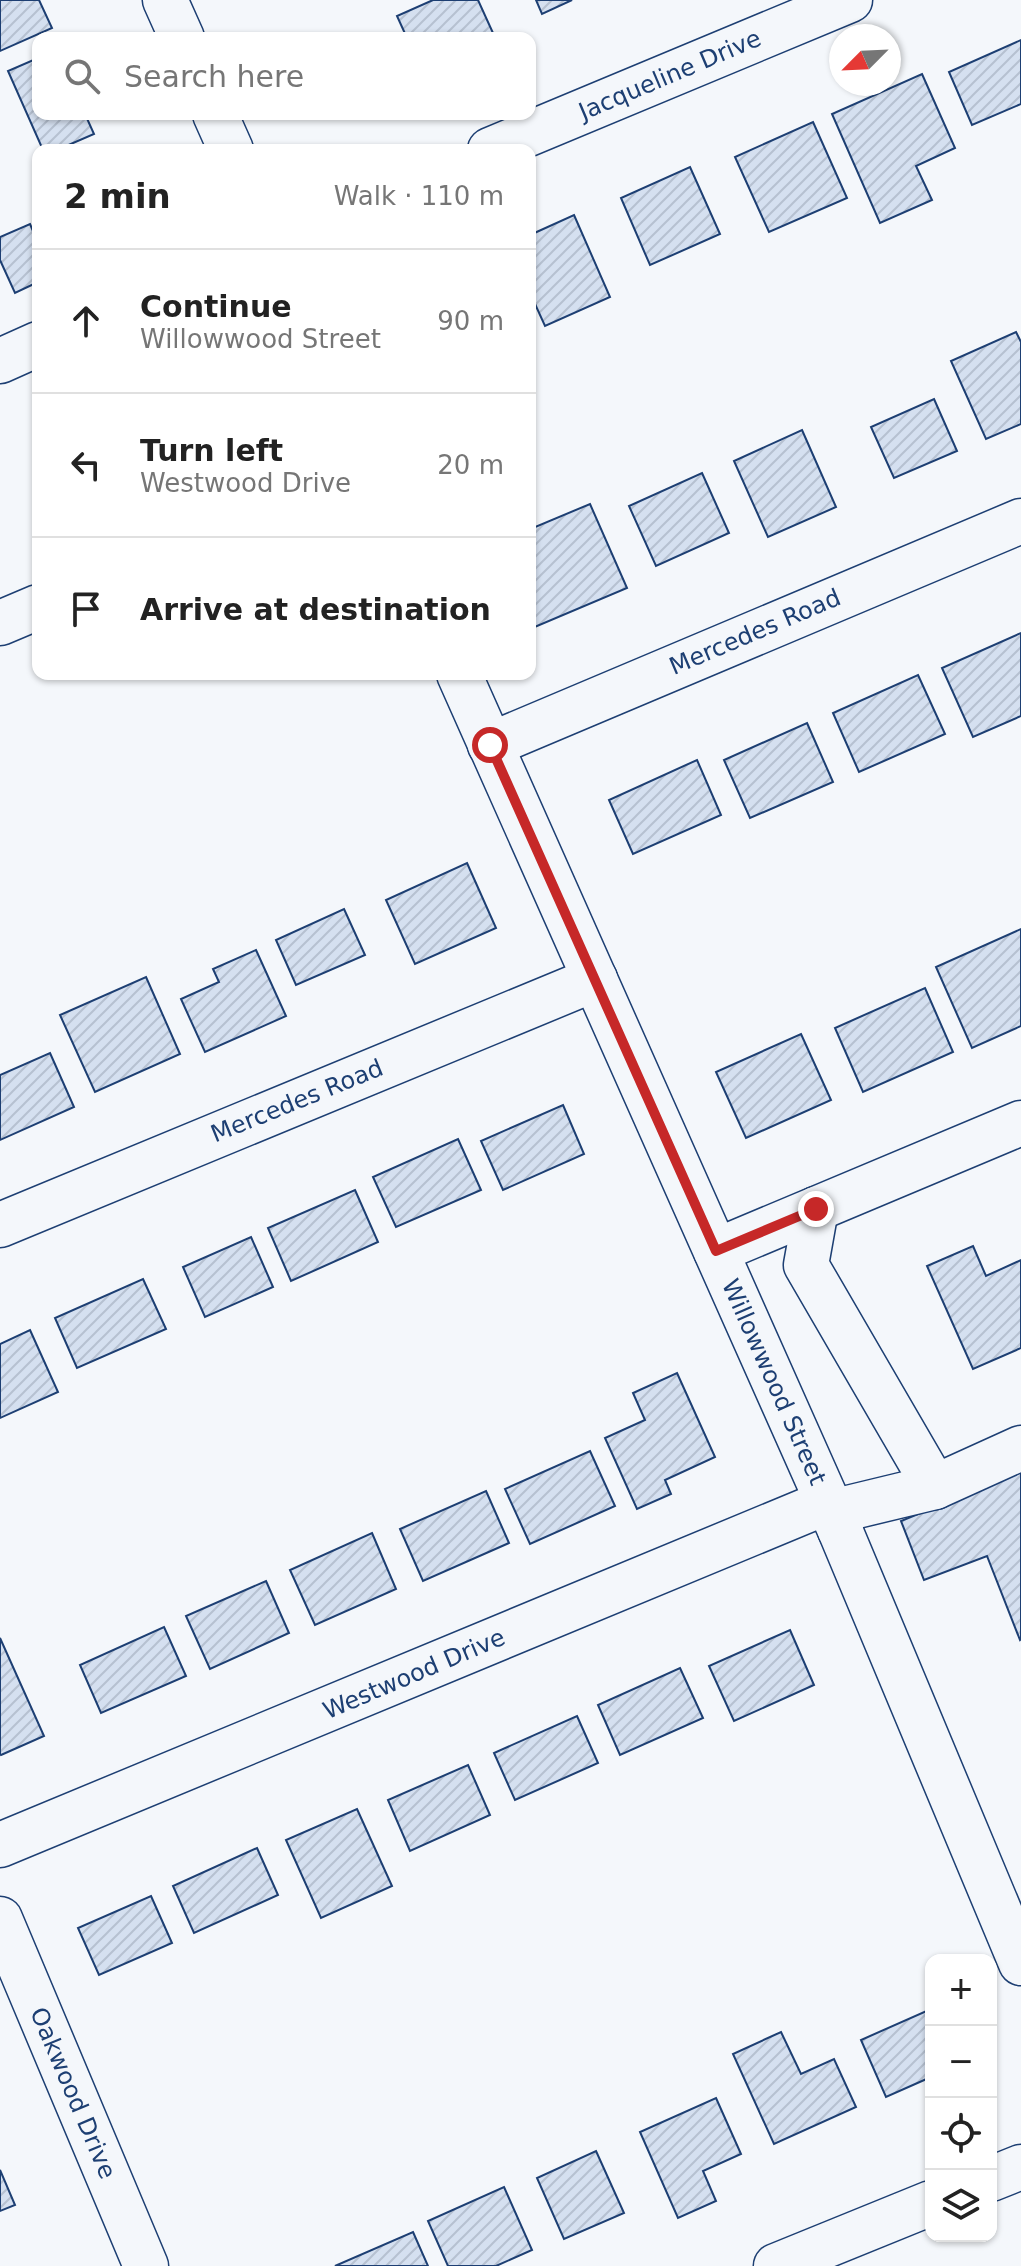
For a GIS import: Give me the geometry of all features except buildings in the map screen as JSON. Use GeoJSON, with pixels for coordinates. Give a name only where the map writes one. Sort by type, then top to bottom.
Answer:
{"type":"FeatureCollection","features":[{"type":"Feature","properties":{"kind":"street"},"geometry":{"type":"LineString","coordinates":[[165,0],[179,32]]}},
{"type":"Feature","properties":{"kind":"street","name":"Jacqueline Drive"},"geometry":{"type":"LineString","coordinates":[[504,144],[850,0]]}},
{"type":"Feature","properties":{"kind":"street"},"geometry":{"type":"LineString","coordinates":[[218,120],[228,144]]}},
{"type":"Feature","properties":{"kind":"street"},"geometry":{"type":"LineString","coordinates":[[0,361],[32,347]]}},
{"type":"Feature","properties":{"kind":"street","name":"Mercedes Road"},"geometry":{"type":"LineString","coordinates":[[490,745],[1021,521]]}},
{"type":"Feature","properties":{"kind":"street"},"geometry":{"type":"LineString","coordinates":[[0,623],[32,610]]}},
{"type":"Feature","properties":{"kind":"street","name":"Willowwood Street"},"geometry":{"type":"LineString","coordinates":[[462,680],[834,1516],[1016,1944]]}},
{"type":"Feature","properties":{"kind":"street","name":"Mercedes Road"},"geometry":{"type":"LineString","coordinates":[[0,1225],[595,979]]}},
{"type":"Feature","properties":{"kind":"street"},"geometry":{"type":"LineString","coordinates":[[716,1251],[1021,1123]]}},
{"type":"Feature","properties":{"kind":"street"},"geometry":{"type":"LineString","coordinates":[[816,1209],[806,1265],[935,1487]]}},
{"type":"Feature","properties":{"kind":"street"},"geometry":{"type":"LineString","coordinates":[[834,1516],[844,1509],[935,1487],[1021,1448]]}},
{"type":"Feature","properties":{"kind":"street","name":"Westwood Drive"},"geometry":{"type":"LineString","coordinates":[[0,1845],[834,1516]]}},
{"type":"Feature","properties":{"kind":"street","name":"Oakwood Drive"},"geometry":{"type":"LineString","coordinates":[[0,1919],[146,2266]]}},
{"type":"Feature","properties":{"kind":"street"},"geometry":{"type":"LineString","coordinates":[[997,2177],[1021,2167]]}},
{"type":"Feature","properties":{"kind":"street"},"geometry":{"type":"LineString","coordinates":[[776,2266],[925,2205]]}},
{"type":"Feature","properties":{"kind":"route"},"geometry":{"type":"LineString","coordinates":[[490,745],[716,1251],[816,1209]]}}]}
